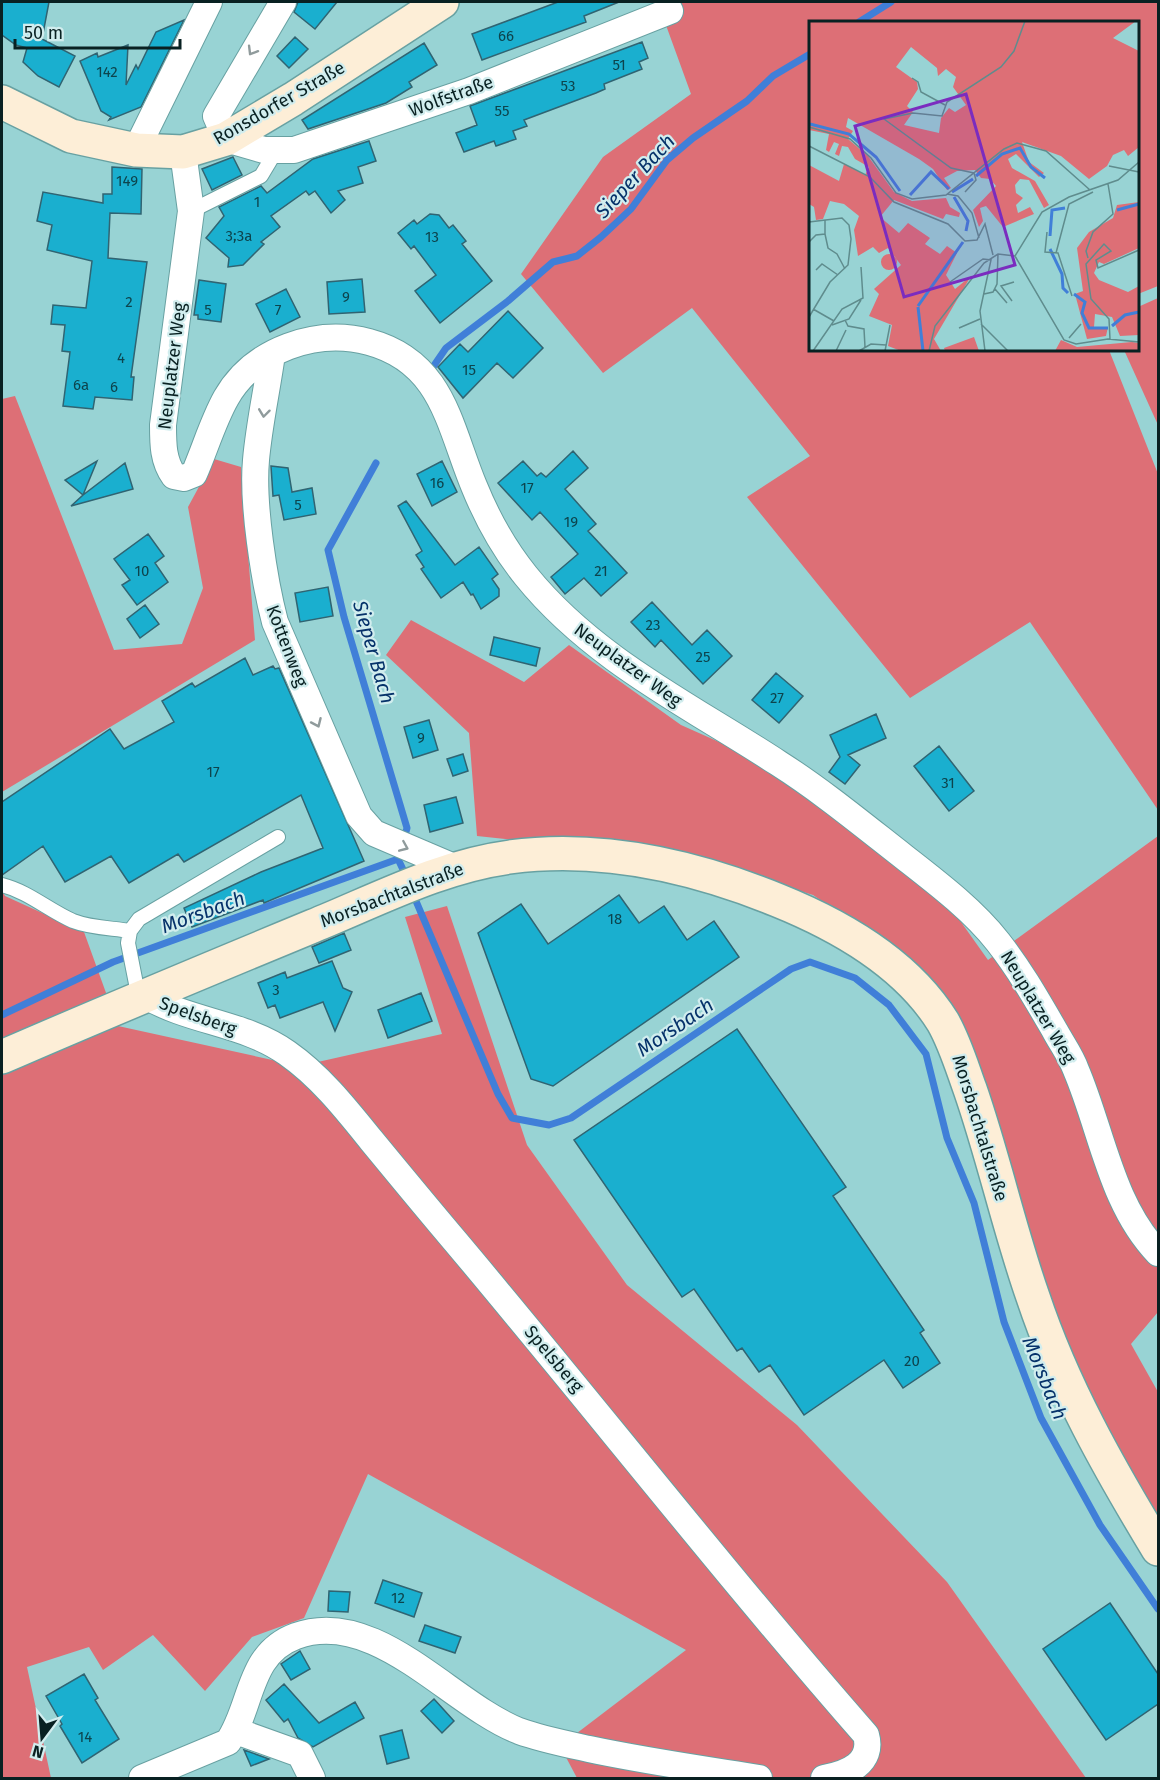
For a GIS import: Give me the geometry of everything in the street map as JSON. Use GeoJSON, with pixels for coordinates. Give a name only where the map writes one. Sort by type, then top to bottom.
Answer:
{"type":"FeatureCollection","features":[{"type":"Feature","properties":{"kind":"main road","name":"Ronsdorfer Straße"},"geometry":{"type":"LineString","coordinates":[[2,102],[71,136],[136,150],[183,152],[226,139],[293,99],[442,2]]}},
{"type":"Feature","properties":{"kind":"main road","name":"Morsbachtalstraße"},"geometry":{"type":"LineString","coordinates":[[2,1057],[140,989],[466,865],[512,856],[562,854],[623,857],[669,865],[717,878],[810,913],[846,933],[905,978],[943,1022],[956,1050],[979,1114],[1033,1300],[1055,1355],[1103,1458],[1158,1549]]}},
{"type":"Feature","properties":{"kind":"street"},"geometry":{"type":"LineString","coordinates":[[136,150],[209,2]]}},
{"type":"Feature","properties":{"kind":"street"},"geometry":{"type":"LineString","coordinates":[[226,139],[216,116],[283,2]]}},
{"type":"Feature","properties":{"kind":"street","name":"Wolfstraße"},"geometry":{"type":"LineString","coordinates":[[226,139],[246,146],[276,151],[294,150],[469,91],[670,10]]}},
{"type":"Feature","properties":{"kind":"street","name":"Neuplatzer Weg"},"geometry":{"type":"LineString","coordinates":[[183,152],[191,211],[163,425],[164,450],[168,468],[174,476],[184,478],[194,474],[226,398],[254,366],[272,354],[316,338],[344,337],[373,343],[399,354],[416,367],[440,396],[485,513],[507,550],[527,578],[578,631],[692,712],[778,763],[852,816],[933,879],[996,939],[1024,976],[1076,1068],[1127,1209],[1156,1251]]}},
{"type":"Feature","properties":{"kind":"street","name":"Kottenweg"},"geometry":{"type":"LineString","coordinates":[[272,354],[256,461],[256,495],[267,594],[275,622],[359,816],[374,833],[466,865]]}},
{"type":"Feature","properties":{"kind":"street","name":"Spelsberg"},"geometry":{"type":"LineString","coordinates":[[140,989],[167,1008],[236,1029],[285,1052],[308,1070],[350,1113],[580,1389],[786,1643],[866,1735],[869,1745],[862,1760],[854,1769],[824,1779]]}},
{"type":"Feature","properties":{"kind":"street"},"geometry":{"type":"LineString","coordinates":[[142,1779],[228,1742],[236,1731],[256,1671],[267,1655],[296,1636],[338,1632],[363,1637],[389,1649],[463,1700],[519,1731],[622,1756],[759,1779]]}},
{"type":"Feature","properties":{"kind":"street"},"geometry":{"type":"LineString","coordinates":[[236,1731],[300,1754],[312,1779]]}},
{"type":"Feature","properties":{"kind":"lane"},"geometry":{"type":"LineString","coordinates":[[191,211],[261,176],[276,151]]}},
{"type":"Feature","properties":{"kind":"lane"},"geometry":{"type":"LineString","coordinates":[[140,989],[129,937],[139,919],[278,837]]}},
{"type":"Feature","properties":{"kind":"lane"},"geometry":{"type":"LineString","coordinates":[[2,885],[31,896],[72,921],[129,937]]}},
{"type":"Feature","properties":{"kind":"shaded area"},"geometry":{"type":"Polygon","coordinates":[[[662,2],[1158,2],[1158,286],[1139,294],[1139,21],[809,21],[809,351],[1109,351],[1158,474],[1158,810],[1030,622],[910,698],[747,497],[810,456],[692,308],[603,373],[521,274],[603,157],[691,94],[667,28],[662,2]]]}},
{"type":"Feature","properties":{"kind":"shaded area"},"geometry":{"type":"Polygon","coordinates":[[[1158,298],[1158,425],[1124,351],[1139,351],[1139,307],[1158,298]]]}},
{"type":"Feature","properties":{"kind":"shaded area"},"geometry":{"type":"Polygon","coordinates":[[[15,396],[114,650],[182,644],[203,588],[188,507],[214,459],[241,467],[255,640],[2,792],[2,399],[15,396]]]}},
{"type":"Feature","properties":{"kind":"shaded area"},"geometry":{"type":"Polygon","coordinates":[[[411,620],[524,682],[569,645],[681,725],[771,765],[929,877],[988,960],[1158,836],[1158,1312],[1131,1344],[1158,1392],[1158,1526],[1113,1452],[1038,1275],[916,965],[813,895],[698,859],[477,836],[469,733],[386,655],[411,620]]]}},
{"type":"Feature","properties":{"kind":"shaded area"},"geometry":{"type":"Polygon","coordinates":[[[2,890],[5,896],[84,932],[118,1026],[300,1066],[442,1034],[405,917],[447,906],[527,1145],[627,1285],[797,1425],[947,1582],[1086,1778],[577,1778],[560,1746],[686,1650],[368,1474],[304,1618],[252,1637],[205,1691],[153,1635],[103,1670],[89,1647],[27,1667],[51,1778],[2,1778],[2,890]]]}},
{"type":"Feature","properties":{"kind":"building"},"geometry":{"type":"Polygon","coordinates":[[[2,2],[49,2],[42,39],[75,56],[59,87],[38,76],[23,62],[27,48],[16,45],[2,35],[2,2]]]}},
{"type":"Feature","properties":{"kind":"building"},"geometry":{"type":"Polygon","coordinates":[[[298,2],[337,2],[315,29],[294,12],[298,2]]]}},
{"type":"Feature","properties":{"kind":"building"},"geometry":{"type":"Polygon","coordinates":[[[558,2],[619,2],[584,16],[586,22],[482,60],[472,34],[558,2]]]}},
{"type":"Feature","properties":{"kind":"building"},"geometry":{"type":"Polygon","coordinates":[[[184,20],[141,107],[109,120],[111,117],[101,111],[80,61],[97,53],[98,57],[128,45],[126,85],[136,65],[138,69],[156,32],[184,20]]]}},
{"type":"Feature","properties":{"kind":"building"},"geometry":{"type":"Polygon","coordinates":[[[295,37],[308,49],[289,68],[277,56],[295,37]]]}},
{"type":"Feature","properties":{"kind":"building"},"geometry":{"type":"Polygon","coordinates":[[[642,42],[648,58],[639,62],[642,69],[604,84],[605,89],[596,93],[524,120],[527,126],[513,131],[516,139],[496,146],[494,141],[464,152],[456,133],[477,125],[470,106],[642,42]]]}},
{"type":"Feature","properties":{"kind":"building"},"geometry":{"type":"Polygon","coordinates":[[[424,43],[437,65],[409,82],[412,87],[386,103],[308,129],[302,120],[424,43]]]}},
{"type":"Feature","properties":{"kind":"building"},"geometry":{"type":"Polygon","coordinates":[[[369,141],[376,161],[358,167],[363,183],[338,191],[345,200],[331,213],[315,191],[309,195],[306,191],[271,216],[280,227],[261,242],[264,244],[243,265],[228,267],[229,258],[206,238],[224,216],[219,207],[261,186],[267,193],[313,159],[369,141]]]}},
{"type":"Feature","properties":{"kind":"building"},"geometry":{"type":"Polygon","coordinates":[[[233,157],[242,175],[212,190],[202,169],[233,157]]]}},
{"type":"Feature","properties":{"kind":"building"},"geometry":{"type":"Polygon","coordinates":[[[112,167],[142,169],[141,214],[110,213],[108,258],[147,262],[131,377],[134,377],[132,400],[95,397],[93,409],[63,406],[70,352],[62,351],[65,325],[51,324],[53,305],[86,308],[92,261],[47,250],[52,225],[37,221],[43,192],[103,203],[103,194],[112,194],[112,167]]]}},
{"type":"Feature","properties":{"kind":"building"},"geometry":{"type":"Polygon","coordinates":[[[430,214],[439,215],[449,228],[453,225],[466,241],[462,244],[492,281],[440,323],[415,291],[436,275],[414,246],[411,249],[398,233],[414,220],[417,224],[430,214]]]}},
{"type":"Feature","properties":{"kind":"building"},"geometry":{"type":"Polygon","coordinates":[[[362,279],[365,312],[329,314],[327,282],[362,279]]]}},
{"type":"Feature","properties":{"kind":"building"},"geometry":{"type":"Polygon","coordinates":[[[199,280],[226,284],[221,322],[198,319],[198,315],[194,315],[199,280]]]}},
{"type":"Feature","properties":{"kind":"building"},"geometry":{"type":"Polygon","coordinates":[[[286,289],[300,317],[270,332],[256,304],[286,289]]]}},
{"type":"Feature","properties":{"kind":"building"},"geometry":{"type":"Polygon","coordinates":[[[508,311],[543,348],[513,378],[497,363],[463,398],[438,367],[460,344],[468,352],[508,311]]]}},
{"type":"Feature","properties":{"kind":"building"},"geometry":{"type":"Polygon","coordinates":[[[573,451],[588,468],[565,489],[596,524],[588,531],[627,573],[601,596],[584,578],[565,594],[551,577],[578,554],[540,512],[532,520],[498,483],[523,461],[537,476],[541,473],[546,477],[573,451]]]}},
{"type":"Feature","properties":{"kind":"building"},"geometry":{"type":"Polygon","coordinates":[[[97,461],[83,495],[65,480],[97,461]]]}},
{"type":"Feature","properties":{"kind":"building"},"geometry":{"type":"Polygon","coordinates":[[[442,461],[457,492],[432,506],[417,474],[442,461]]]}},
{"type":"Feature","properties":{"kind":"building"},"geometry":{"type":"Polygon","coordinates":[[[125,463],[133,489],[71,506],[125,463]]]}},
{"type":"Feature","properties":{"kind":"building"},"geometry":{"type":"Polygon","coordinates":[[[271,466],[288,468],[292,492],[312,488],[316,514],[284,520],[279,495],[273,496],[271,466]]]}},
{"type":"Feature","properties":{"kind":"building"},"geometry":{"type":"Polygon","coordinates":[[[406,501],[455,565],[479,547],[498,574],[492,579],[499,589],[499,596],[481,609],[463,582],[441,598],[421,569],[424,567],[416,555],[422,551],[398,506],[406,501]]]}},
{"type":"Feature","properties":{"kind":"building"},"geometry":{"type":"Polygon","coordinates":[[[148,534],[164,556],[155,563],[168,582],[137,605],[122,585],[130,580],[114,559],[148,534]]]}},
{"type":"Feature","properties":{"kind":"building"},"geometry":{"type":"Polygon","coordinates":[[[328,587],[333,616],[300,622],[295,593],[328,587]]]}},
{"type":"Feature","properties":{"kind":"building"},"geometry":{"type":"Polygon","coordinates":[[[652,602],[692,645],[707,630],[732,656],[703,684],[661,640],[655,647],[631,622],[652,602]]]}},
{"type":"Feature","properties":{"kind":"building"},"geometry":{"type":"Polygon","coordinates":[[[145,605],[159,624],[140,638],[127,619],[145,605]]]}},
{"type":"Feature","properties":{"kind":"building"},"geometry":{"type":"Polygon","coordinates":[[[494,637],[540,648],[536,666],[490,655],[494,637]]]}},
{"type":"Feature","properties":{"kind":"building"},"geometry":{"type":"Polygon","coordinates":[[[245,658],[253,675],[273,666],[275,669],[279,668],[364,861],[264,903],[263,900],[192,927],[184,908],[261,872],[323,848],[301,795],[184,862],[178,854],[129,883],[111,856],[65,882],[43,846],[2,875],[2,802],[110,729],[124,749],[174,722],[162,701],[192,683],[195,687],[245,658]]]}},
{"type":"Feature","properties":{"kind":"building"},"geometry":{"type":"Polygon","coordinates":[[[776,673],[803,696],[779,723],[752,700],[776,673]]]}},
{"type":"Feature","properties":{"kind":"building"},"geometry":{"type":"Polygon","coordinates":[[[876,714],[886,738],[848,755],[860,765],[845,784],[829,772],[840,757],[830,735],[876,714]]]}},
{"type":"Feature","properties":{"kind":"building"},"geometry":{"type":"Polygon","coordinates":[[[429,720],[438,750],[413,758],[404,727],[429,720]]]}},
{"type":"Feature","properties":{"kind":"building"},"geometry":{"type":"Polygon","coordinates":[[[939,746],[974,791],[949,811],[914,766],[939,746]]]}},
{"type":"Feature","properties":{"kind":"building"},"geometry":{"type":"Polygon","coordinates":[[[463,754],[468,771],[453,776],[447,759],[463,754]]]}},
{"type":"Feature","properties":{"kind":"building"},"geometry":{"type":"Polygon","coordinates":[[[456,797],[463,823],[430,832],[424,805],[456,797]]]}},
{"type":"Feature","properties":{"kind":"building"},"geometry":{"type":"Polygon","coordinates":[[[619,895],[639,923],[664,906],[687,940],[714,921],[739,957],[553,1086],[531,1079],[478,933],[521,904],[548,944],[619,895]]]}},
{"type":"Feature","properties":{"kind":"building"},"geometry":{"type":"Polygon","coordinates":[[[344,933],[351,950],[319,963],[312,947],[344,933]]]}},
{"type":"Feature","properties":{"kind":"building"},"geometry":{"type":"Polygon","coordinates":[[[332,961],[343,988],[352,992],[335,1031],[323,1002],[280,1018],[275,1005],[268,1008],[258,983],[285,972],[287,978],[332,961]]]}},
{"type":"Feature","properties":{"kind":"building"},"geometry":{"type":"Polygon","coordinates":[[[421,993],[432,1021],[388,1038],[378,1010],[421,993]]]}},
{"type":"Feature","properties":{"kind":"building"},"geometry":{"type":"Polygon","coordinates":[[[737,1029],[846,1187],[833,1196],[924,1330],[920,1333],[940,1363],[903,1388],[884,1360],[804,1415],[770,1365],[759,1372],[742,1348],[737,1351],[694,1289],[682,1297],[574,1140],[737,1029]]]}},
{"type":"Feature","properties":{"kind":"building"},"geometry":{"type":"Polygon","coordinates":[[[383,1580],[422,1593],[414,1617],[375,1603],[383,1580]]]}},
{"type":"Feature","properties":{"kind":"building"},"geometry":{"type":"Polygon","coordinates":[[[329,1591],[350,1592],[348,1612],[328,1611],[329,1591]]]}},
{"type":"Feature","properties":{"kind":"building"},"geometry":{"type":"Polygon","coordinates":[[[1110,1603],[1158,1674],[1158,1704],[1106,1740],[1043,1649],[1110,1603]]]}},
{"type":"Feature","properties":{"kind":"building"},"geometry":{"type":"Polygon","coordinates":[[[425,1625],[461,1637],[455,1653],[419,1641],[425,1625]]]}},
{"type":"Feature","properties":{"kind":"building"},"geometry":{"type":"Polygon","coordinates":[[[300,1651],[310,1669],[291,1680],[281,1664],[300,1651]]]}},
{"type":"Feature","properties":{"kind":"building"},"geometry":{"type":"Polygon","coordinates":[[[84,1674],[98,1698],[95,1700],[119,1739],[82,1763],[60,1726],[62,1724],[46,1696],[84,1674]]]}},
{"type":"Feature","properties":{"kind":"building"},"geometry":{"type":"Polygon","coordinates":[[[284,1684],[319,1723],[355,1702],[364,1718],[313,1747],[298,1738],[288,1719],[284,1722],[266,1700],[284,1684]]]}},
{"type":"Feature","properties":{"kind":"building"},"geometry":{"type":"Polygon","coordinates":[[[434,1699],[454,1721],[442,1733],[421,1711],[434,1699]]]}},
{"type":"Feature","properties":{"kind":"building"},"geometry":{"type":"Polygon","coordinates":[[[402,1730],[409,1758],[387,1764],[380,1736],[402,1730]]]}},
{"type":"Feature","properties":{"kind":"building"},"geometry":{"type":"Polygon","coordinates":[[[244,1750],[269,1759],[251,1766],[244,1750]]]}},
{"type":"Feature","properties":{"kind":"waterway","name":"Sieper Bach"},"geometry":{"type":"LineString","coordinates":[[861,21],[891,2]]}},
{"type":"Feature","properties":{"kind":"waterway","name":"Sieper Bach"},"geometry":{"type":"LineString","coordinates":[[433,367],[446,348],[508,301],[553,262],[577,256],[601,237],[631,209],[667,160],[693,138],[747,101],[773,76],[809,55]]}},
{"type":"Feature","properties":{"kind":"waterway","name":"Sieper Bach"},"geometry":{"type":"LineString","coordinates":[[376,463],[328,550],[344,617],[407,828],[403,842]]}},
{"type":"Feature","properties":{"kind":"waterway","name":"Morsbach"},"geometry":{"type":"LineString","coordinates":[[2,1015],[113,962],[398,859],[407,878]]}},
{"type":"Feature","properties":{"kind":"waterway","name":"Morsbach"},"geometry":{"type":"LineString","coordinates":[[413,894],[498,1094],[512,1118],[549,1125],[571,1118],[791,969],[810,962],[855,978],[889,1005],[926,1054],[947,1138],[974,1203],[1004,1322],[1041,1418],[1100,1525],[1158,1609]]}}]}
